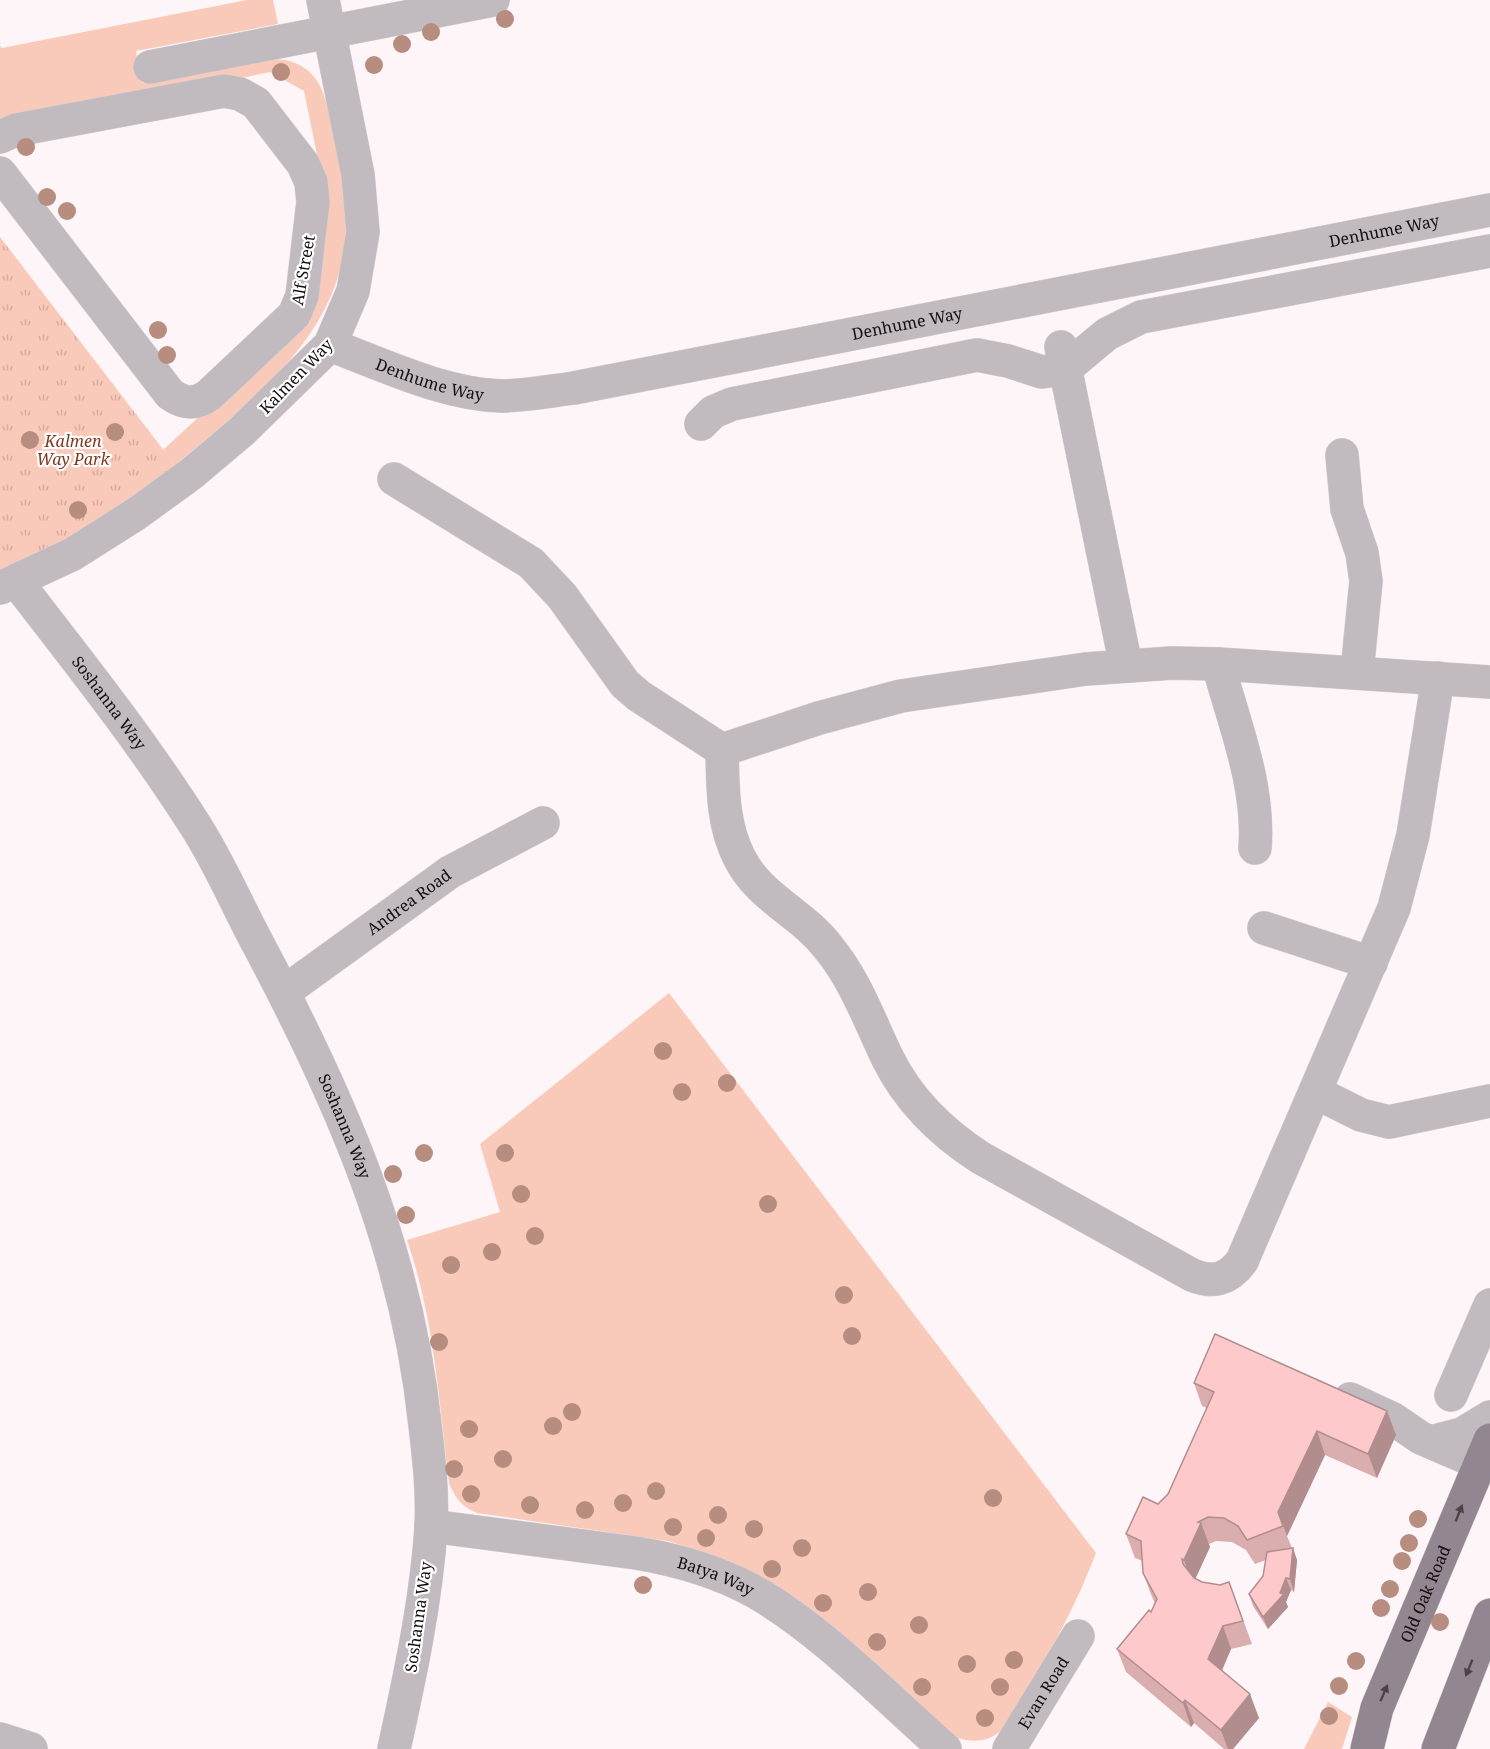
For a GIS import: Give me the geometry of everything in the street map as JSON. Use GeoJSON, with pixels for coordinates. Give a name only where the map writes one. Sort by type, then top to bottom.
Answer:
{"type":"FeatureCollection","features":[{"type":"Feature","properties":{"kind":"main road","name":"Old Oak Road"},"geometry":{"type":"LineString","coordinates":[[1367,1749],[1377,1708],[1486,1456]]}},
{"type":"Feature","properties":{"kind":"main road"},"geometry":{"type":"LineString","coordinates":[[1443,1740],[1490,1615]]}},
{"type":"Feature","properties":{"kind":"street","name":"Kalmen Way"},"geometry":{"type":"LineString","coordinates":[[8,585],[105,534],[190,474],[242,431],[330,345],[353,291],[363,232],[358,175],[323,0]]}},
{"type":"Feature","properties":{"kind":"street"},"geometry":{"type":"LineString","coordinates":[[150,67],[493,0]]}},
{"type":"Feature","properties":{"kind":"street","name":"Alf Street"},"geometry":{"type":"LineString","coordinates":[[0,136],[16,130],[224,91],[249,98],[303,164],[311,182],[313,202],[300,303],[290,319],[209,395],[195,402],[178,400],[170,394],[0,173]]}},
{"type":"Feature","properties":{"kind":"street","name":"Denhume Way"},"geometry":{"type":"LineString","coordinates":[[330,345],[432,382],[469,392],[500,396],[523,394],[573,388],[1490,210]]}},
{"type":"Feature","properties":{"kind":"street"},"geometry":{"type":"LineString","coordinates":[[700,424],[713,412],[732,404],[977,355],[1008,361],[1042,372],[1063,356],[1141,317],[1490,250]]}},
{"type":"Feature","properties":{"kind":"street"},"geometry":{"type":"LineString","coordinates":[[1063,356],[1126,666]]}},
{"type":"Feature","properties":{"kind":"street"},"geometry":{"type":"LineString","coordinates":[[1342,455],[1347,509],[1362,554],[1366,581],[1357,672]]}},
{"type":"Feature","properties":{"kind":"street"},"geometry":{"type":"LineString","coordinates":[[394,479],[531,563],[562,596],[625,684],[639,696],[722,750]]}},
{"type":"Feature","properties":{"kind":"street","name":"Soshanna Way"},"geometry":{"type":"LineString","coordinates":[[8,585],[112,704],[196,827],[284,992],[353,1141],[396,1265],[411,1329],[422,1394],[429,1460],[431,1526],[411,1671],[394,1749]]}},
{"type":"Feature","properties":{"kind":"street"},"geometry":{"type":"LineString","coordinates":[[1218,664],[1252,790],[1257,822],[1255,848]]}},
{"type":"Feature","properties":{"kind":"street"},"geometry":{"type":"LineString","coordinates":[[722,750],[819,718],[901,696],[1046,674],[1126,666],[1218,664],[1490,682]]}},
{"type":"Feature","properties":{"kind":"street"},"geometry":{"type":"LineString","coordinates":[[722,750],[726,823],[745,868],[761,890],[809,926],[826,944],[852,981],[903,1086],[937,1125],[981,1158],[1192,1275],[1217,1279],[1227,1276],[1242,1261],[1394,908],[1406,863],[1438,678]]}},
{"type":"Feature","properties":{"kind":"street","name":"Andrea Road"},"geometry":{"type":"LineString","coordinates":[[284,992],[450,872],[543,823]]}},
{"type":"Feature","properties":{"kind":"street"},"geometry":{"type":"LineString","coordinates":[[1264,928],[1371,963]]}},
{"type":"Feature","properties":{"kind":"street"},"geometry":{"type":"LineString","coordinates":[[1315,1092],[1361,1115],[1389,1122],[1490,1101]]}},
{"type":"Feature","properties":{"kind":"street"},"geometry":{"type":"LineString","coordinates":[[1451,1395],[1490,1305]]}},
{"type":"Feature","properties":{"kind":"street"},"geometry":{"type":"LineString","coordinates":[[1320,1386],[1393,1419],[1426,1440],[1486,1456]]}},
{"type":"Feature","properties":{"kind":"street"},"geometry":{"type":"LineString","coordinates":[[1426,1440],[1462,1434],[1490,1417]]}},
{"type":"Feature","properties":{"kind":"street","name":"Batya Way"},"geometry":{"type":"LineString","coordinates":[[431,1526],[646,1554],[698,1567],[727,1578],[775,1604],[810,1630],[945,1749]]}},
{"type":"Feature","properties":{"kind":"street","name":"Evan Road"},"geometry":{"type":"LineString","coordinates":[[1009,1749],[1078,1636]]}},
{"type":"Feature","properties":{"kind":"street"},"geometry":{"type":"LineString","coordinates":[[0,1739],[31,1749]]}},
{"type":"Feature","properties":{"kind":"green space"},"geometry":{"type":"Polygon","coordinates":[[[247,0],[273,0],[278,24],[136,51],[142,83],[259,61],[289,61],[309,72],[322,89],[341,174],[346,214],[343,255],[332,292],[315,326],[292,358],[236,414],[175,465],[163,450],[308,316],[324,189],[304,91],[270,72],[0,128],[0,46],[2,48],[247,0]]]}},
{"type":"Feature","properties":{"kind":"green space","name":"Kalmen Way Park"},"geometry":{"type":"Polygon","coordinates":[[[0,237],[175,465],[92,524],[47,549],[0,569],[0,237]]]}},
{"type":"Feature","properties":{"kind":"green space"},"geometry":{"type":"Polygon","coordinates":[[[669,993],[1096,1553],[1063,1626],[1013,1716],[1002,1730],[988,1739],[971,1741],[954,1737],[822,1618],[767,1580],[737,1564],[668,1541],[477,1513],[460,1501],[449,1483],[430,1330],[424,1299],[407,1240],[500,1212],[480,1144],[669,993]]]}},
{"type":"Feature","properties":{"kind":"green space"},"geometry":{"type":"Polygon","coordinates":[[[1328,1702],[1352,1717],[1342,1749],[1304,1749],[1328,1702]]]}},
{"type":"Feature","properties":{"kind":"building"},"geometry":{"type":"Polygon","coordinates":[[[1215,1334],[1387,1411],[1368,1454],[1317,1431],[1278,1512],[1283,1526],[1247,1540],[1238,1526],[1224,1518],[1208,1517],[1198,1522],[1201,1523],[1184,1560],[1182,1559],[1183,1564],[1194,1578],[1202,1582],[1220,1585],[1229,1582],[1243,1621],[1223,1626],[1208,1659],[1250,1694],[1221,1730],[1185,1700],[1183,1703],[1117,1649],[1149,1610],[1151,1612],[1157,1599],[1143,1573],[1141,1541],[1126,1534],[1143,1497],[1158,1504],[1168,1494],[1214,1392],[1194,1383],[1215,1334]]]}},
{"type":"Feature","properties":{"kind":"building"},"geometry":{"type":"Polygon","coordinates":[[[1293,1548],[1290,1579],[1286,1578],[1280,1593],[1284,1594],[1263,1617],[1249,1594],[1263,1576],[1267,1552],[1293,1548]]]}}]}
